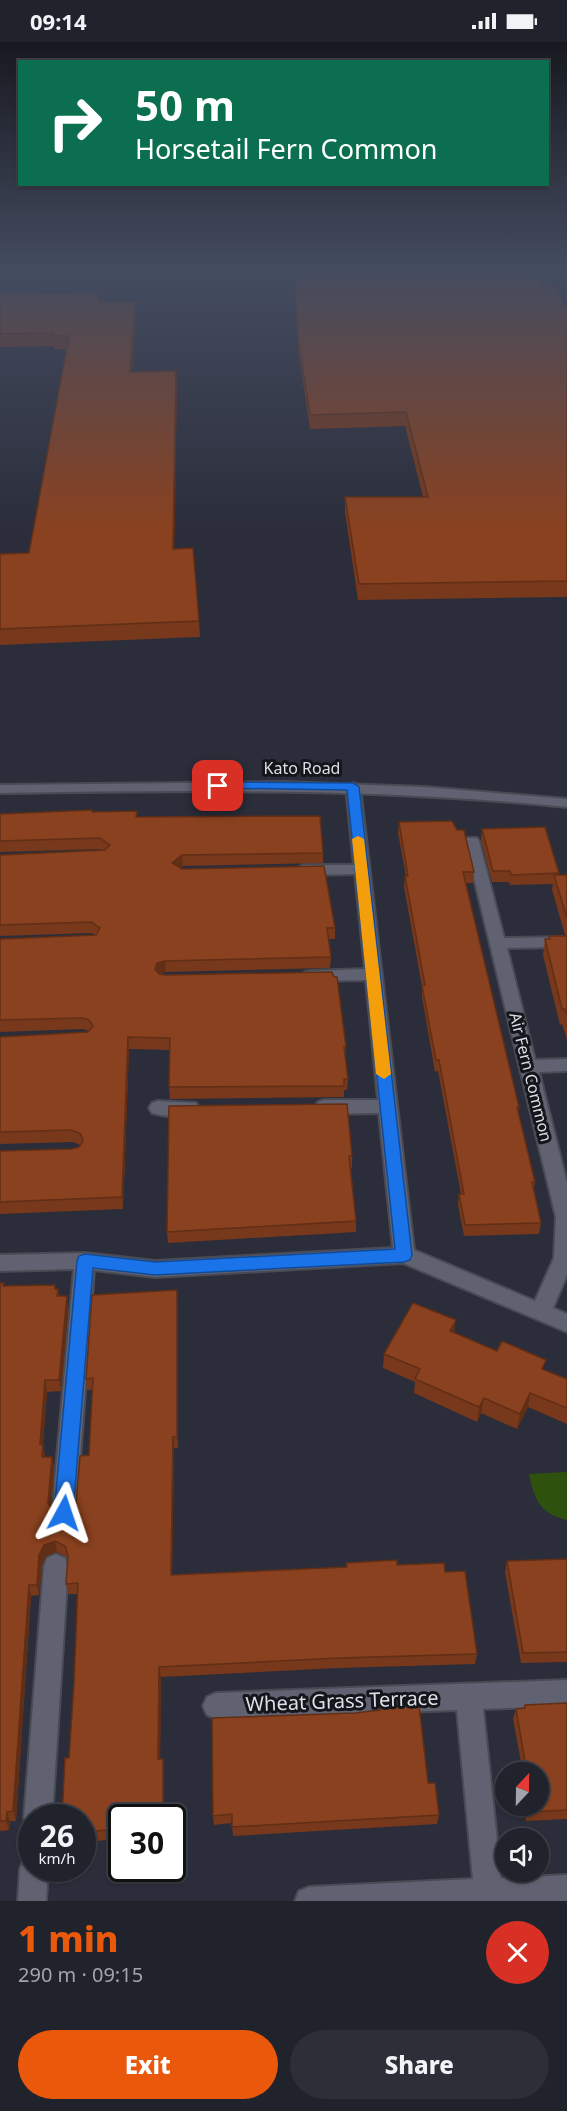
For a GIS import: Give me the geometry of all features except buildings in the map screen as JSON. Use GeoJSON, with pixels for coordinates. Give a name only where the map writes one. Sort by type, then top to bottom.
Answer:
{"type":"FeatureCollection","features":[{"type":"Feature","properties":{"kind":"street","name":"Kato Road"},"geometry":{"type":"LineString","coordinates":[[0,789],[353,787],[478,793],[567,803]]}},
{"type":"Feature","properties":{"kind":"street"},"geometry":{"type":"LineString","coordinates":[[353,787],[404,1255]]}},
{"type":"Feature","properties":{"kind":"street","name":"Air Fern Common"},"geometry":{"type":"LineString","coordinates":[[472,841],[566,1217],[564,1258],[541,1311]]}},
{"type":"Feature","properties":{"kind":"street"},"geometry":{"type":"LineString","coordinates":[[290,870],[362,869]]}},
{"type":"Feature","properties":{"kind":"street"},"geometry":{"type":"LineString","coordinates":[[498,943],[567,942]]}},
{"type":"Feature","properties":{"kind":"street"},"geometry":{"type":"LineString","coordinates":[[293,976],[373,974]]}},
{"type":"Feature","properties":{"kind":"street"},"geometry":{"type":"LineString","coordinates":[[528,1066],[567,1065]]}},
{"type":"Feature","properties":{"kind":"street"},"geometry":{"type":"LineString","coordinates":[[307,1107],[387,1106]]}},
{"type":"Feature","properties":{"kind":"street"},"geometry":{"type":"LineString","coordinates":[[158,1108],[204,1108]]}},
{"type":"Feature","properties":{"kind":"street"},"geometry":{"type":"LineString","coordinates":[[0,1263],[85,1261],[155,1269],[404,1255],[567,1323]]}},
{"type":"Feature","properties":{"kind":"street"},"geometry":{"type":"LineString","coordinates":[[64,1513],[85,1261]]}},
{"type":"Feature","properties":{"kind":"street"},"geometry":{"type":"LineString","coordinates":[[39,1804],[56,1566]]}},
{"type":"Feature","properties":{"kind":"street","name":"Wheat Grass Terrace"},"geometry":{"type":"LineString","coordinates":[[216,1706],[567,1693]]}},
{"type":"Feature","properties":{"kind":"street"},"geometry":{"type":"LineString","coordinates":[[469,1697],[488,1892]]}},
{"type":"Feature","properties":{"kind":"street"},"geometry":{"type":"LineString","coordinates":[[32,1901],[33,1882]]}},
{"type":"Feature","properties":{"kind":"street"},"geometry":{"type":"LineString","coordinates":[[309,1901],[567,1889]]}},
{"type":"Feature","properties":{"kind":"green space"},"geometry":{"type":"Polygon","coordinates":[[[567,1472],[567,1520],[550,1514],[544,1509],[533,1491],[529,1474],[567,1472]]]}},
{"type":"Feature","properties":{"kind":"slow traffic"},"geometry":{"type":"LineString","coordinates":[[358,839],[384,1074]]}},
{"type":"Feature","properties":{"kind":"route"},"geometry":{"type":"LineString","coordinates":[[64,1513],[85,1261],[155,1269],[404,1255],[353,787],[218,786]]}}]}
